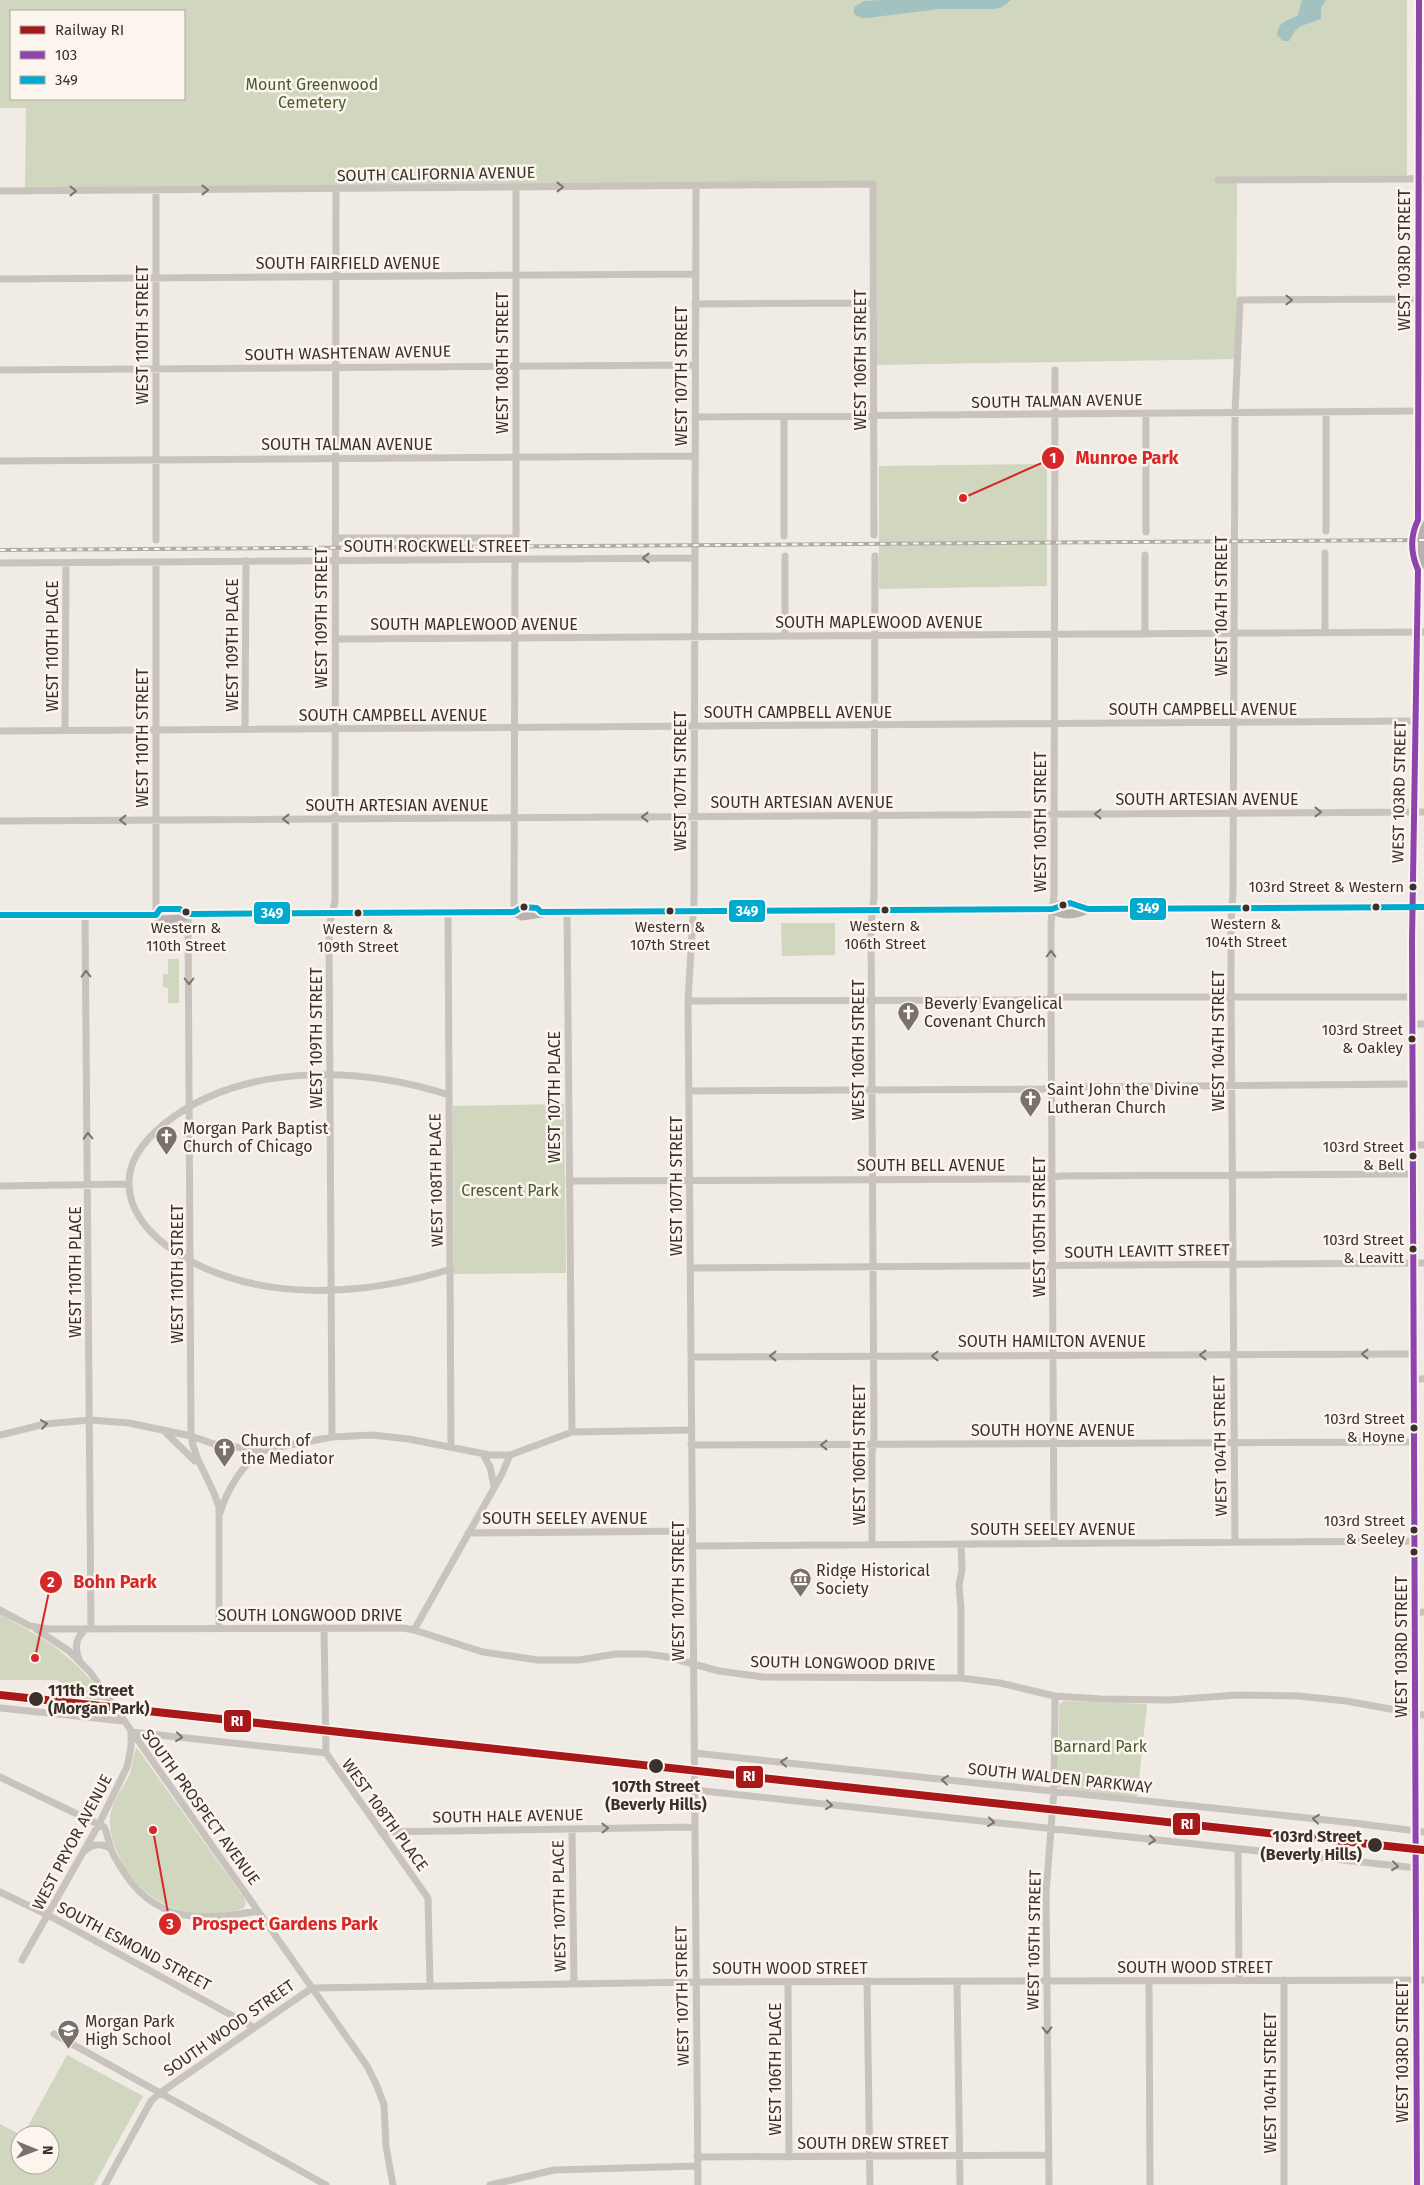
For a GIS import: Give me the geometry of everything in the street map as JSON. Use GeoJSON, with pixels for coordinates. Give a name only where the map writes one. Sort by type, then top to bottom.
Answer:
{"type":"FeatureCollection","features":[{"type":"Feature","properties":{"kind":"main road","name":"WEST 103RD STREET"},"geometry":{"type":"LineString","coordinates":[[1417,2185],[1420,1980],[1416,1868],[1420,1832],[1420,1612],[1415,1541],[1412,907],[1420,632],[1418,570],[1422,562],[1422,527],[1418,520],[1421,450],[1418,411],[1421,359],[1419,299],[1422,178],[1419,0]]}},
{"type":"Feature","properties":{"kind":"main road"},"geometry":{"type":"LineString","coordinates":[[0,915],[156,914],[161,920],[180,920],[188,914],[514,912],[522,916],[538,915],[541,912],[1052,909],[1060,914],[1077,914],[1088,909],[1424,907]]}},
{"type":"Feature","properties":{"kind":"street"},"geometry":{"type":"LineString","coordinates":[[1218,180],[1422,178]]}},
{"type":"Feature","properties":{"kind":"street","name":"SOUTH CALIFORNIA AVENUE"},"geometry":{"type":"LineString","coordinates":[[0,191],[873,184]]}},
{"type":"Feature","properties":{"kind":"street","name":"WEST 106TH STREET"},"geometry":{"type":"LineString","coordinates":[[873,184],[874,535]]}},
{"type":"Feature","properties":{"kind":"street","name":"WEST 107TH STREET"},"geometry":{"type":"LineString","coordinates":[[696,186],[694,816],[693,911],[688,1002],[698,2185]]}},
{"type":"Feature","properties":{"kind":"street","name":"WEST 108TH STREET"},"geometry":{"type":"LineString","coordinates":[[516,187],[516,538]]}},
{"type":"Feature","properties":{"kind":"street","name":"WEST 109TH STREET"},"geometry":{"type":"LineString","coordinates":[[332,1437],[329,927],[334,900],[335,819],[336,189]]}},
{"type":"Feature","properties":{"kind":"street","name":"WEST 110TH STREET"},"geometry":{"type":"LineString","coordinates":[[156,190],[156,540]]}},
{"type":"Feature","properties":{"kind":"street","name":"SOUTH FAIRFIELD AVENUE"},"geometry":{"type":"LineString","coordinates":[[0,279],[696,274]]}},
{"type":"Feature","properties":{"kind":"street","name":"WEST 104TH STREET"},"geometry":{"type":"LineString","coordinates":[[1235,1542],[1231,997],[1236,413],[1240,300],[1419,299]]}},
{"type":"Feature","properties":{"kind":"street"},"geometry":{"type":"LineString","coordinates":[[696,304],[873,303]]}},
{"type":"Feature","properties":{"kind":"street","name":"SOUTH WASHTENAW AVENUE"},"geometry":{"type":"LineString","coordinates":[[0,370],[695,365]]}},
{"type":"Feature","properties":{"kind":"street","name":"WEST 105TH STREET"},"geometry":{"type":"LineString","coordinates":[[1054,1543],[1051,998],[1054,814],[1055,370]]}},
{"type":"Feature","properties":{"kind":"street","name":"SOUTH TALMAN AVENUE"},"geometry":{"type":"LineString","coordinates":[[695,418],[1418,411]]}},
{"type":"Feature","properties":{"kind":"street"},"geometry":{"type":"LineString","coordinates":[[1326,412],[1326,531]]}},
{"type":"Feature","properties":{"kind":"street"},"geometry":{"type":"LineString","coordinates":[[1146,414],[1146,532]]}},
{"type":"Feature","properties":{"kind":"street"},"geometry":{"type":"LineString","coordinates":[[784,417],[784,536]]}},
{"type":"Feature","properties":{"kind":"street","name":"SOUTH TALMAN AVENUE"},"geometry":{"type":"LineString","coordinates":[[0,461],[695,456]]}},
{"type":"Feature","properties":{"kind":"street","name":"SOUTH ROCKWELL STREET"},"geometry":{"type":"LineString","coordinates":[[335,538],[516,538]]}},
{"type":"Feature","properties":{"kind":"street"},"geometry":{"type":"LineString","coordinates":[[1325,553],[1325,633]]}},
{"type":"Feature","properties":{"kind":"street"},"geometry":{"type":"LineString","coordinates":[[1145,555],[1145,634]]}},
{"type":"Feature","properties":{"kind":"street"},"geometry":{"type":"LineString","coordinates":[[785,556],[785,636]]}},
{"type":"Feature","properties":{"kind":"street","name":"WEST 106TH STREET"},"geometry":{"type":"LineString","coordinates":[[872,1544],[874,1356],[871,1000],[872,910],[874,897],[875,556]]}},
{"type":"Feature","properties":{"kind":"street","name":"SOUTH ROCKWELL STREET"},"geometry":{"type":"LineString","coordinates":[[0,563],[695,558]]}},
{"type":"Feature","properties":{"kind":"street"},"geometry":{"type":"LineString","coordinates":[[514,912],[515,559]]}},
{"type":"Feature","properties":{"kind":"street","name":"WEST 109TH PLACE"},"geometry":{"type":"LineString","coordinates":[[245,730],[246,561]]}},
{"type":"Feature","properties":{"kind":"street","name":"WEST 110TH PLACE"},"geometry":{"type":"LineString","coordinates":[[65,730],[66,562]]}},
{"type":"Feature","properties":{"kind":"street","name":"WEST 110TH STREET"},"geometry":{"type":"LineString","coordinates":[[156,562],[156,914]]}},
{"type":"Feature","properties":{"kind":"street","name":"SOUTH MAPLEWOOD AVENUE"},"geometry":{"type":"LineString","coordinates":[[335,639],[1420,632]]}},
{"type":"Feature","properties":{"kind":"street","name":"SOUTH CAMPBELL AVENUE"},"geometry":{"type":"LineString","coordinates":[[0,731],[1416,722]]}},
{"type":"Feature","properties":{"kind":"street","name":"SOUTH ARTESIAN AVENUE"},"geometry":{"type":"LineString","coordinates":[[0,821],[1424,812]]}},
{"type":"Feature","properties":{"kind":"street","name":"WEST 107TH PLACE"},"geometry":{"type":"LineString","coordinates":[[567,912],[572,1432]]}},
{"type":"Feature","properties":{"kind":"street","name":"WEST 108TH PLACE"},"geometry":{"type":"LineString","coordinates":[[448,913],[451,1448]]}},
{"type":"Feature","properties":{"kind":"street","name":"WEST 110TH STREET"},"geometry":{"type":"LineString","coordinates":[[188,914],[191,1436],[192,1448],[215,1495],[220,1514],[220,1628]]}},
{"type":"Feature","properties":{"kind":"street","name":"WEST 110TH PLACE"},"geometry":{"type":"LineString","coordinates":[[86,915],[90,1420],[88,1629]]}},
{"type":"Feature","properties":{"kind":"street"},"geometry":{"type":"LineString","coordinates":[[688,1002],[1412,997]]}},
{"type":"Feature","properties":{"kind":"street"},"geometry":{"type":"LineString","coordinates":[[1412,1024],[1424,1024]]}},
{"type":"Feature","properties":{"kind":"street"},"geometry":{"type":"LineString","coordinates":[[449,1095],[395,1080],[368,1076],[329,1075],[267,1080],[219,1093],[190,1106],[167,1122],[146,1141],[135,1159],[128,1184],[131,1199],[142,1222],[160,1241],[191,1261],[222,1274],[264,1286],[332,1290],[386,1285],[451,1269]]}},
{"type":"Feature","properties":{"kind":"street"},"geometry":{"type":"LineString","coordinates":[[689,1090],[872,1090],[1413,1084]]}},
{"type":"Feature","properties":{"kind":"street"},"geometry":{"type":"LineString","coordinates":[[1413,1145],[1424,1145]]}},
{"type":"Feature","properties":{"kind":"street","name":"SOUTH BELL AVENUE"},"geometry":{"type":"LineString","coordinates":[[569,1181],[1413,1174]]}},
{"type":"Feature","properties":{"kind":"street"},"geometry":{"type":"LineString","coordinates":[[0,1186],[128,1184]]}},
{"type":"Feature","properties":{"kind":"street","name":"SOUTH LEAVITT STREET"},"geometry":{"type":"LineString","coordinates":[[690,1268],[1424,1263]]}},
{"type":"Feature","properties":{"kind":"street","name":"SOUTH HAMILTON AVENUE"},"geometry":{"type":"LineString","coordinates":[[691,1357],[1414,1354]]}},
{"type":"Feature","properties":{"kind":"street"},"geometry":{"type":"LineString","coordinates":[[1414,1379],[1424,1379]]}},
{"type":"Feature","properties":{"kind":"street"},"geometry":{"type":"LineString","coordinates":[[0,1435],[45,1424],[90,1420],[130,1423],[191,1436],[214,1444],[269,1449],[332,1437],[372,1436],[409,1439],[483,1454],[510,1455],[572,1432],[691,1430]]}},
{"type":"Feature","properties":{"kind":"street"},"geometry":{"type":"LineString","coordinates":[[162,1430],[200,1467]]}},
{"type":"Feature","properties":{"kind":"street","name":"SOUTH HOYNE AVENUE"},"geometry":{"type":"LineString","coordinates":[[691,1445],[1053,1445],[1414,1442]]}},
{"type":"Feature","properties":{"kind":"street"},"geometry":{"type":"LineString","coordinates":[[220,1514],[226,1498],[243,1470],[255,1457],[269,1449]]}},
{"type":"Feature","properties":{"kind":"street"},"geometry":{"type":"LineString","coordinates":[[483,1454],[490,1467],[494,1487]]}},
{"type":"Feature","properties":{"kind":"street"},"geometry":{"type":"LineString","coordinates":[[414,1630],[510,1455]]}},
{"type":"Feature","properties":{"kind":"street","name":"SOUTH SEELEY AVENUE"},"geometry":{"type":"LineString","coordinates":[[468,1533],[692,1531]]}},
{"type":"Feature","properties":{"kind":"street","name":"SOUTH SEELEY AVENUE"},"geometry":{"type":"LineString","coordinates":[[692,1546],[1415,1541]]}},
{"type":"Feature","properties":{"kind":"street"},"geometry":{"type":"LineString","coordinates":[[961,1544],[962,1570],[959,1585],[961,1608],[961,1678]]}},
{"type":"Feature","properties":{"kind":"street","name":"SOUTH LONGWOOD DRIVE"},"geometry":{"type":"LineString","coordinates":[[0,1610],[30,1626],[48,1629],[324,1628],[414,1630],[483,1652],[522,1658],[562,1660],[616,1654],[646,1654],[719,1671],[763,1678],[961,1678],[1000,1683],[1055,1696],[1169,1700],[1237,1695],[1292,1696],[1346,1701],[1420,1715]]}},
{"type":"Feature","properties":{"kind":"street","name":"SOUTH PROSPECT AVENUE"},"geometry":{"type":"LineString","coordinates":[[30,1626],[48,1636],[80,1661],[102,1688],[123,1721],[367,2066],[384,2105],[386,2146],[393,2185]]}},
{"type":"Feature","properties":{"kind":"street","name":"WEST 108TH PLACE"},"geometry":{"type":"LineString","coordinates":[[324,1628],[326,1753],[428,1898],[430,1985]]}},
{"type":"Feature","properties":{"kind":"street"},"geometry":{"type":"LineString","coordinates":[[80,1661],[76,1651],[76,1644],[78,1638],[88,1629]]}},
{"type":"Feature","properties":{"kind":"street","name":"WEST 105TH STREET"},"geometry":{"type":"LineString","coordinates":[[1049,2185],[1046,1893],[1054,1790],[1055,1696]]}},
{"type":"Feature","properties":{"kind":"street"},"geometry":{"type":"LineString","coordinates":[[0,1708],[123,1721]]}},
{"type":"Feature","properties":{"kind":"street"},"geometry":{"type":"LineString","coordinates":[[131,1732],[326,1753]]}},
{"type":"Feature","properties":{"kind":"street","name":"WEST PRYOR AVENUE"},"geometry":{"type":"LineString","coordinates":[[22,1960],[99,1824],[127,1767],[131,1747],[131,1732]]}},
{"type":"Feature","properties":{"kind":"street","name":"SOUTH WALDEN PARKWAY"},"geometry":{"type":"LineString","coordinates":[[694,1753],[1054,1790],[1420,1832]]}},
{"type":"Feature","properties":{"kind":"street"},"geometry":{"type":"LineString","coordinates":[[0,1777],[99,1824],[107,1832],[111,1848],[128,1879],[146,1899],[169,1912],[195,1918],[208,1918],[258,1911]]}},
{"type":"Feature","properties":{"kind":"street"},"geometry":{"type":"LineString","coordinates":[[694,1790],[1416,1868]]}},
{"type":"Feature","properties":{"kind":"street","name":"SOUTH HALE AVENUE"},"geometry":{"type":"LineString","coordinates":[[381,1832],[694,1827]]}},
{"type":"Feature","properties":{"kind":"street","name":"WEST 107TH PLACE"},"geometry":{"type":"LineString","coordinates":[[572,1829],[574,1984]]}},
{"type":"Feature","properties":{"kind":"street"},"geometry":{"type":"LineString","coordinates":[[82,1854],[87,1849],[96,1845],[111,1848]]}},
{"type":"Feature","properties":{"kind":"street"},"geometry":{"type":"LineString","coordinates":[[1238,1849],[1239,1980]]}},
{"type":"Feature","properties":{"kind":"street","name":"SOUTH ESMOND STREET"},"geometry":{"type":"LineString","coordinates":[[0,1892],[48,1915],[253,2027]]}},
{"type":"Feature","properties":{"kind":"street","name":"WEST 104TH STREET"},"geometry":{"type":"LineString","coordinates":[[1284,1980],[1284,2185]]}},
{"type":"Feature","properties":{"kind":"street","name":"SOUTH WOOD STREET"},"geometry":{"type":"LineString","coordinates":[[107,2184],[151,2101],[253,2027],[312,1988],[696,1982],[1420,1980]]}},
{"type":"Feature","properties":{"kind":"street"},"geometry":{"type":"LineString","coordinates":[[958,1981],[960,2185]]}},
{"type":"Feature","properties":{"kind":"street"},"geometry":{"type":"LineString","coordinates":[[1149,1981],[1150,2185]]}},
{"type":"Feature","properties":{"kind":"street","name":"WEST 106TH PLACE"},"geometry":{"type":"LineString","coordinates":[[788,1982],[789,2157]]}},
{"type":"Feature","properties":{"kind":"street"},"geometry":{"type":"LineString","coordinates":[[867,1982],[870,2185]]}},
{"type":"Feature","properties":{"kind":"street"},"geometry":{"type":"LineString","coordinates":[[54,2034],[313,2182],[326,2185]]}},
{"type":"Feature","properties":{"kind":"street","name":"SOUTH DREW STREET"},"geometry":{"type":"LineString","coordinates":[[697,2157],[1048,2156]]}},
{"type":"Feature","properties":{"kind":"street"},"geometry":{"type":"LineString","coordinates":[[490,2185],[554,2170],[698,2166]]}},
{"type":"Feature","properties":{"kind":"green space","name":"Mount Greenwood Cemetery"},"geometry":{"type":"Polygon","coordinates":[[[0,0],[1407,0],[1407,176],[1237,177],[1236,359],[875,365],[875,182],[25,189],[26,108],[0,108],[0,0]]]}},
{"type":"Feature","properties":{"kind":"green space"},"geometry":{"type":"Polygon","coordinates":[[[1047,464],[1047,586],[879,589],[879,466],[1047,464]]]}},
{"type":"Feature","properties":{"kind":"green space"},"geometry":{"type":"Polygon","coordinates":[[[781,923],[835,923],[835,955],[782,956],[781,923]]]}},
{"type":"Feature","properties":{"kind":"green space"},"geometry":{"type":"Polygon","coordinates":[[[168,959],[179,959],[179,1003],[168,1003],[168,988],[163,987],[163,974],[168,974],[168,959]]]}},
{"type":"Feature","properties":{"kind":"green space","name":"Crescent Park"},"geometry":{"type":"Polygon","coordinates":[[[564,1104],[566,1273],[454,1274],[453,1106],[564,1104]]]}},
{"type":"Feature","properties":{"kind":"green space"},"geometry":{"type":"Polygon","coordinates":[[[0,1614],[60,1651],[84,1673],[108,1703],[84,1700],[85,1689],[64,1685],[57,1680],[0,1680],[0,1614]]]}},
{"type":"Feature","properties":{"kind":"green space","name":"Barnard Park"},"geometry":{"type":"Polygon","coordinates":[[[1063,1701],[1147,1704],[1137,1797],[1058,1788],[1059,1705],[1063,1701]]]}},
{"type":"Feature","properties":{"kind":"green space"},"geometry":{"type":"Polygon","coordinates":[[[137,1748],[244,1898],[246,1903],[244,1908],[208,1914],[174,1908],[158,1901],[144,1891],[132,1878],[115,1847],[110,1830],[110,1818],[115,1802],[129,1776],[137,1748]]]}},
{"type":"Feature","properties":{"kind":"green space"},"geometry":{"type":"Polygon","coordinates":[[[67,2055],[143,2096],[94,2185],[0,2185],[0,2124],[10,2129],[10,2175],[60,2175],[60,2125],[28,2125],[67,2055]]]}},
{"type":"Feature","properties":{"kind":"water"},"geometry":{"type":"Polygon","coordinates":[[[1011,0],[1002,7],[995,9],[939,9],[867,18],[861,18],[854,14],[854,7],[864,1],[1011,0]]]}},
{"type":"Feature","properties":{"kind":"water"},"geometry":{"type":"Polygon","coordinates":[[[1302,0],[1326,0],[1321,8],[1321,19],[1301,26],[1294,32],[1289,41],[1283,41],[1277,35],[1278,30],[1284,22],[1298,15],[1302,0]]]}},
{"type":"Feature","properties":{"kind":"railway"},"geometry":{"type":"LineString","coordinates":[[0,550],[1424,540]]}},
{"type":"Feature","properties":{"kind":"rail line","name":"RI"},"geometry":{"type":"LineString","coordinates":[[0,1695],[1424,1850]]}},
{"type":"Feature","properties":{"kind":"transit line","name":"103"},"geometry":{"type":"LineString","coordinates":[[1417,2185],[1412,941],[1418,570],[1412,545],[1415,526],[1418,520],[1419,0]]}},
{"type":"Feature","properties":{"kind":"transit line","name":"349"},"geometry":{"type":"LineString","coordinates":[[0,915],[156,915],[160,909],[180,909],[188,914],[514,912],[522,907],[537,908],[541,912],[1052,909],[1070,903],[1088,909],[1424,907]]}},
{"type":"Feature","properties":{"kind":"place","name":"Munroe Park"},"geometry":{"type":"Point","coordinates":[963,498]}},
{"type":"Feature","properties":{"kind":"place","name":"103rd Street & Western"},"geometry":{"type":"Point","coordinates":[1413,887]}},
{"type":"Feature","properties":{"kind":"place","name":"Western & 104th Street"},"geometry":{"type":"Point","coordinates":[1246,908]}},
{"type":"Feature","properties":{"kind":"place","name":"Western & 106th Street"},"geometry":{"type":"Point","coordinates":[885,910]}},
{"type":"Feature","properties":{"kind":"place","name":"Western & 107th Street"},"geometry":{"type":"Point","coordinates":[670,911]}},
{"type":"Feature","properties":{"kind":"place","name":"Western & 110th Street"},"geometry":{"type":"Point","coordinates":[186,912]}},
{"type":"Feature","properties":{"kind":"place","name":"Western & 109th Street"},"geometry":{"type":"Point","coordinates":[358,913]}},
{"type":"Feature","properties":{"kind":"place","name":"Beverly Evangelical Covenant Church"},"geometry":{"type":"Point","coordinates":[908,1031]}},
{"type":"Feature","properties":{"kind":"place","name":"103rd Street & Oakley"},"geometry":{"type":"Point","coordinates":[1412,1039]}},
{"type":"Feature","properties":{"kind":"place","name":"Saint John the Divine Lutheran Church"},"geometry":{"type":"Point","coordinates":[1031,1117]}},
{"type":"Feature","properties":{"kind":"place","name":"Morgan Park Baptist Church of Chicago"},"geometry":{"type":"Point","coordinates":[167,1156]}},
{"type":"Feature","properties":{"kind":"place","name":"103rd Street & Bell"},"geometry":{"type":"Point","coordinates":[1413,1156]}},
{"type":"Feature","properties":{"kind":"place","name":"103rd Street & Leavitt"},"geometry":{"type":"Point","coordinates":[1413,1249]}},
{"type":"Feature","properties":{"kind":"place","name":"103rd Street & Hoyne"},"geometry":{"type":"Point","coordinates":[1414,1428]}},
{"type":"Feature","properties":{"kind":"place","name":"Church of the Mediator"},"geometry":{"type":"Point","coordinates":[225,1468]}},
{"type":"Feature","properties":{"kind":"place","name":"103rd Street & Seeley"},"geometry":{"type":"Point","coordinates":[1414,1530]}},
{"type":"Feature","properties":{"kind":"place","name":"Ridge Historical Society"},"geometry":{"type":"Point","coordinates":[800,1598]}},
{"type":"Feature","properties":{"kind":"place","name":"Bohn Park"},"geometry":{"type":"Point","coordinates":[35,1658]}},
{"type":"Feature","properties":{"kind":"place","name":"111th Street (Morgan Park)"},"geometry":{"type":"Point","coordinates":[36,1699]}},
{"type":"Feature","properties":{"kind":"place","name":"107th Street (Beverly Hills)"},"geometry":{"type":"Point","coordinates":[656,1766]}},
{"type":"Feature","properties":{"kind":"place","name":"Prospect Gardens Park"},"geometry":{"type":"Point","coordinates":[153,1830]}},
{"type":"Feature","properties":{"kind":"place","name":"103rd Street (Beverly Hills)"},"geometry":{"type":"Point","coordinates":[1375,1845]}},
{"type":"Feature","properties":{"kind":"place","name":"Morgan Park High School"},"geometry":{"type":"Point","coordinates":[69,2049]}}]}
